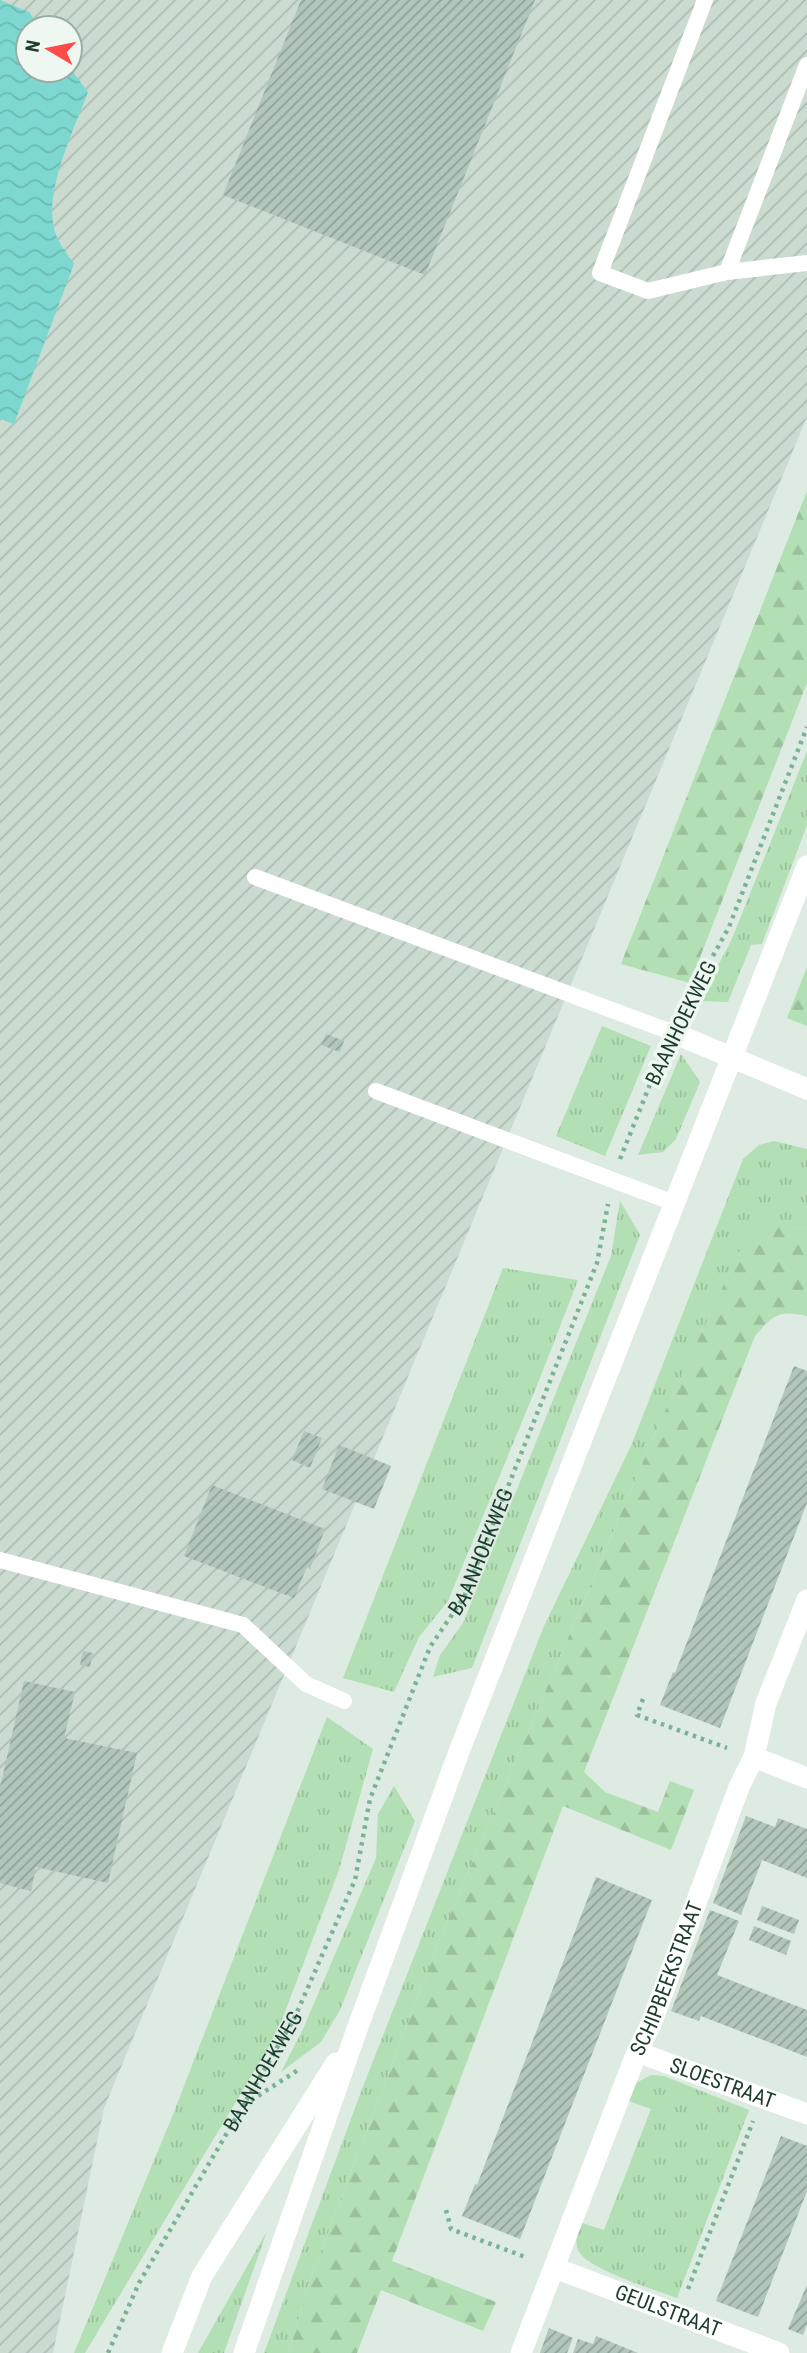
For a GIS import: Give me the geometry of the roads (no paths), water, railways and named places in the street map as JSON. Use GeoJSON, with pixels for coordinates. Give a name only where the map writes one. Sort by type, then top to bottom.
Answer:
{"type":"FeatureCollection","features":[{"type":"Feature","properties":{"kind":"street"},"geometry":{"type":"LineString","coordinates":[[244,2353],[356,2032],[460,1749],[807,866]]}},
{"type":"Feature","properties":{"kind":"street"},"geometry":{"type":"LineString","coordinates":[[671,1032],[807,1089]]}},
{"type":"Feature","properties":{"kind":"street","name":"SCHIPBEEKSTRAAT"},"geometry":{"type":"LineString","coordinates":[[521,2353],[740,1787],[754,1757],[766,1703],[807,1600]]}},
{"type":"Feature","properties":{"kind":"street"},"geometry":{"type":"LineString","coordinates":[[754,1757],[807,1778]]}},
{"type":"Feature","properties":{"kind":"street"},"geometry":{"type":"LineString","coordinates":[[172,2353],[202,2276],[356,2032]]}},
{"type":"Feature","properties":{"kind":"street","name":"SLOESTRAAT"},"geometry":{"type":"LineString","coordinates":[[637,2052],[807,2114]]}},
{"type":"Feature","properties":{"kind":"street","name":"GEULSTRAAT"},"geometry":{"type":"LineString","coordinates":[[555,2268],[779,2353]]}},
{"type":"Feature","properties":{"kind":"lane"},"geometry":{"type":"LineString","coordinates":[[705,0],[600,273],[648,291],[727,272],[807,263]]}},
{"type":"Feature","properties":{"kind":"lane"},"geometry":{"type":"LineString","coordinates":[[727,272],[807,65]]}},
{"type":"Feature","properties":{"kind":"lane"},"geometry":{"type":"LineString","coordinates":[[255,877],[671,1032]]}},
{"type":"Feature","properties":{"kind":"lane"},"geometry":{"type":"LineString","coordinates":[[376,1091],[674,1203]]}},
{"type":"Feature","properties":{"kind":"lane"},"geometry":{"type":"LineString","coordinates":[[0,1560],[243,1625],[306,1684],[344,1701]]}},
{"type":"Feature","properties":{"kind":"water"},"geometry":{"type":"Polygon","coordinates":[[[0,0],[30,14],[14,14],[14,84],[82,84],[88,92],[61,163],[53,202],[52,219],[56,235],[74,264],[14,424],[0,419],[0,0]]]}}]}
